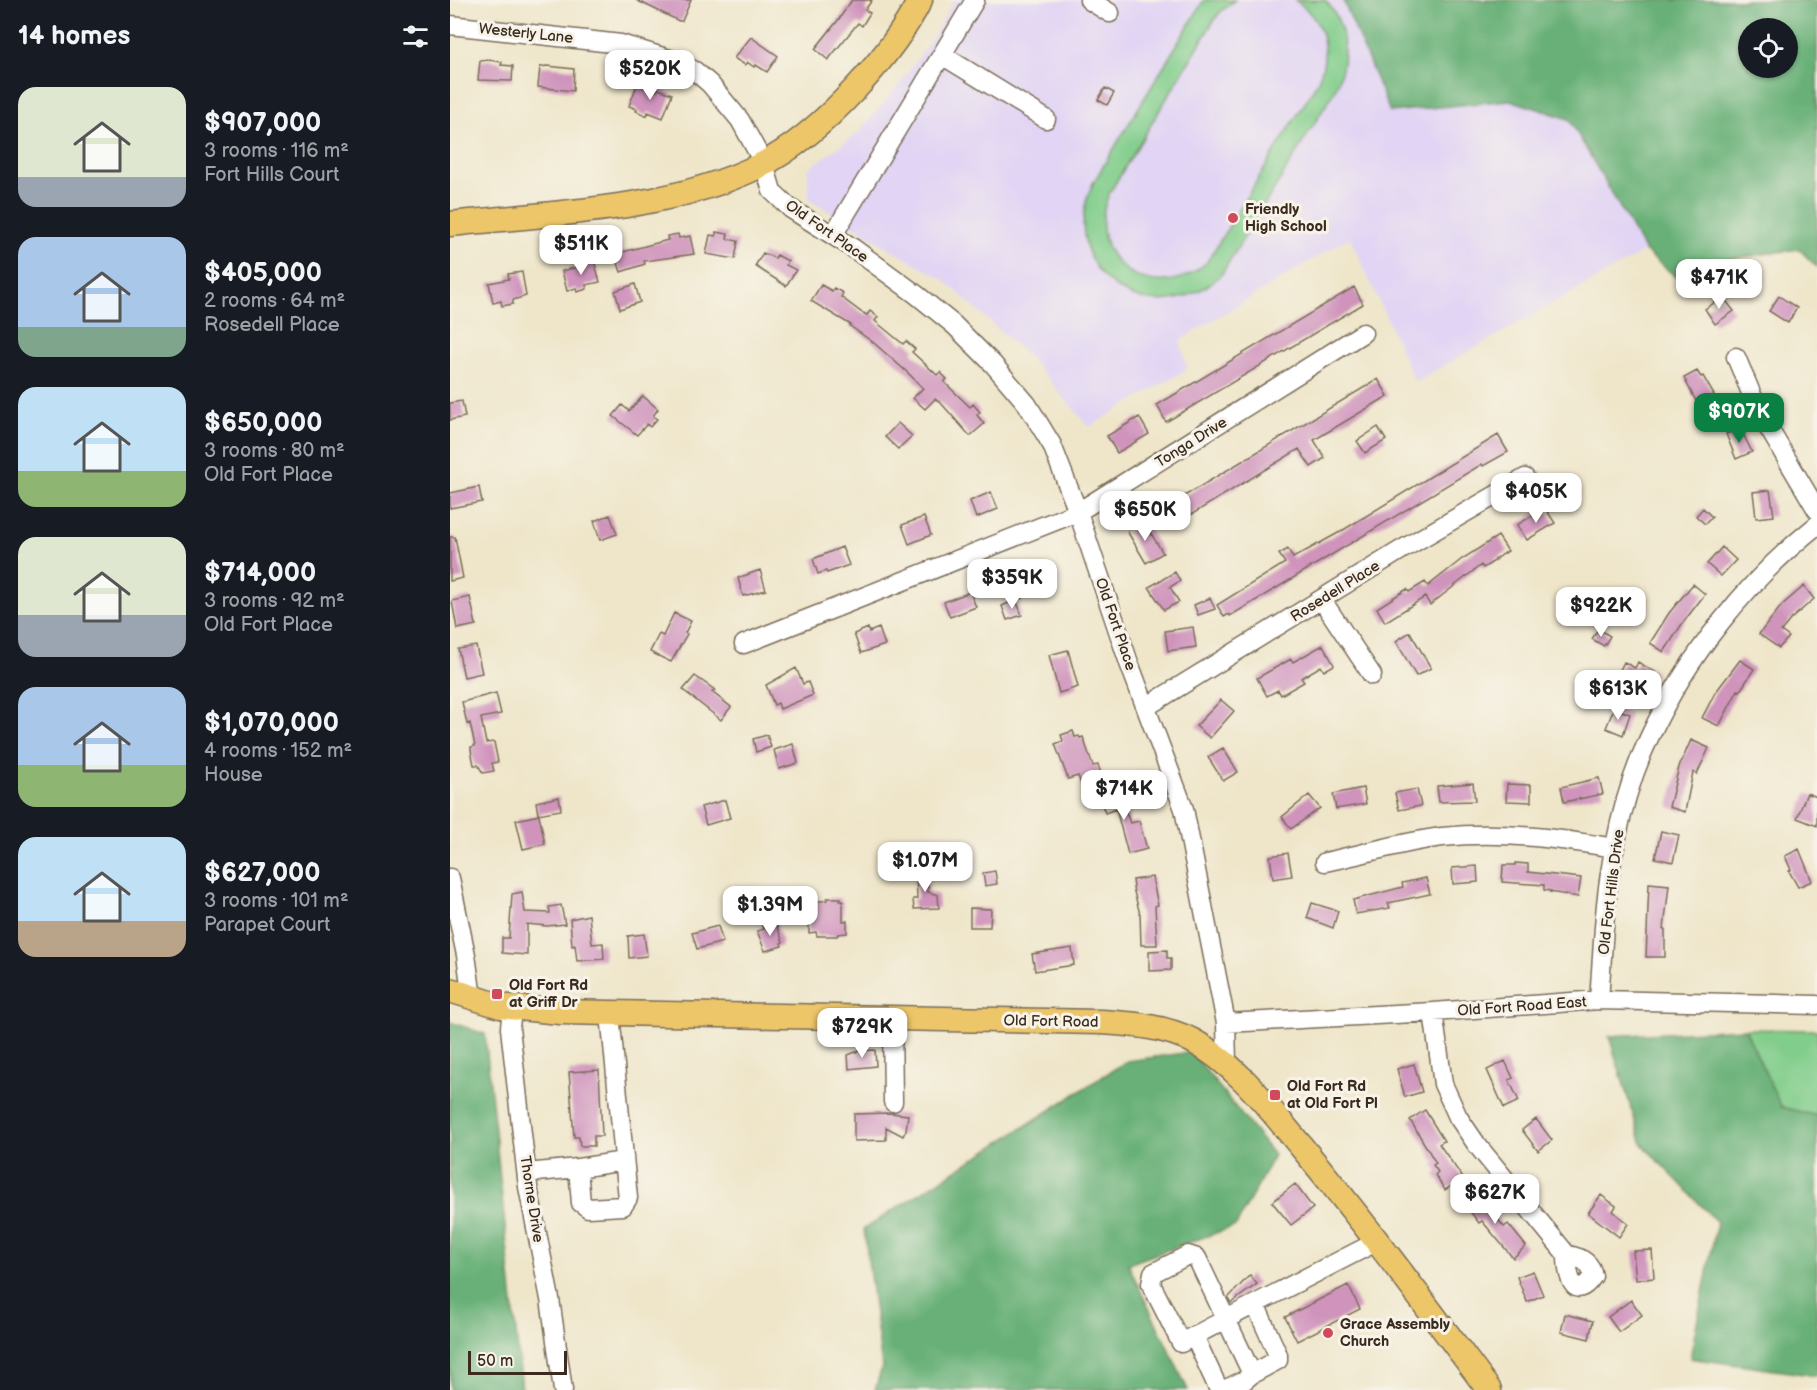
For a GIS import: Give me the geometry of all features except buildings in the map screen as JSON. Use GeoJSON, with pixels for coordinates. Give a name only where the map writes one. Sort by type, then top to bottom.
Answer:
{"type":"FeatureCollection","features":[{"type":"Feature","properties":{"kind":"main road"},"geometry":{"type":"LineString","coordinates":[[450,224],[658,199],[712,186],[764,164],[817,126],[841,105],[883,56],[920,0]]}},
{"type":"Feature","properties":{"kind":"main road","name":"Old Fort Road"},"geometry":{"type":"LineString","coordinates":[[461,994],[512,1007],[560,1012],[1100,1022],[1142,1026],[1167,1031],[1192,1040],[1227,1064],[1283,1126],[1378,1241],[1489,1390]]}},
{"type":"Feature","properties":{"kind":"street"},"geometry":{"type":"LineString","coordinates":[[833,235],[975,0]]}},
{"type":"Feature","properties":{"kind":"street"},"geometry":{"type":"LineString","coordinates":[[1089,0],[1110,13]]}},
{"type":"Feature","properties":{"kind":"street","name":"Westerly Lane"},"geometry":{"type":"LineString","coordinates":[[450,25],[621,44],[676,61],[695,71],[728,104],[740,120],[764,164]]}},
{"type":"Feature","properties":{"kind":"street"},"geometry":{"type":"LineString","coordinates":[[942,55],[1046,119]]}},
{"type":"Feature","properties":{"kind":"street","name":"Old Fort Place"},"geometry":{"type":"LineString","coordinates":[[764,164],[772,191],[791,209],[833,235],[917,295],[954,325],[993,364],[1027,404],[1052,445],[1184,809],[1226,1023],[1227,1064]]}},
{"type":"Feature","properties":{"kind":"street","name":"Tonga Drive"},"geometry":{"type":"LineString","coordinates":[[744,644],[1078,512],[1363,333]]}},
{"type":"Feature","properties":{"kind":"street"},"geometry":{"type":"LineString","coordinates":[[1736,357],[1759,412],[1817,510]]}},
{"type":"Feature","properties":{"kind":"street","name":"Rosedell Place"},"geometry":{"type":"LineString","coordinates":[[1146,707],[1401,550],[1525,478]]}},
{"type":"Feature","properties":{"kind":"street","name":"Old Fort Hills Drive"},"geometry":{"type":"LineString","coordinates":[[1599,1000],[1614,848],[1637,764],[1649,737],[1683,676],[1720,624],[1764,571],[1817,525]]}},
{"type":"Feature","properties":{"kind":"street"},"geometry":{"type":"LineString","coordinates":[[1322,600],[1372,675]]}},
{"type":"Feature","properties":{"kind":"street"},"geometry":{"type":"LineString","coordinates":[[1325,862],[1441,837],[1494,834],[1561,840],[1614,848]]}},
{"type":"Feature","properties":{"kind":"street"},"geometry":{"type":"LineString","coordinates":[[450,878],[466,955],[461,994]]}},
{"type":"Feature","properties":{"kind":"street","name":"Old Fort Road East"},"geometry":{"type":"LineString","coordinates":[[1226,1023],[1599,1000],[1817,1005]]}},
{"type":"Feature","properties":{"kind":"street","name":"Thorne Drive"},"geometry":{"type":"LineString","coordinates":[[512,1007],[510,1028],[527,1173],[550,1299],[563,1390]]}},
{"type":"Feature","properties":{"kind":"street"},"geometry":{"type":"LineString","coordinates":[[1433,1012],[1443,1084],[1458,1117],[1477,1145],[1567,1255]]}},
{"type":"Feature","properties":{"kind":"street"},"geometry":{"type":"LineString","coordinates":[[578,1168],[581,1203],[588,1208],[623,1206],[628,1198],[610,1014]]}},
{"type":"Feature","properties":{"kind":"street"},"geometry":{"type":"LineString","coordinates":[[892,1017],[892,1102]]}},
{"type":"Feature","properties":{"kind":"street"},"geometry":{"type":"LineString","coordinates":[[527,1173],[624,1161]]}},
{"type":"Feature","properties":{"kind":"street"},"geometry":{"type":"LineString","coordinates":[[1252,1374],[1227,1318],[1197,1258],[1188,1255],[1153,1273],[1151,1284],[1181,1343],[1227,1318],[1378,1241]]}},
{"type":"Feature","properties":{"kind":"street"},"geometry":{"type":"LineString","coordinates":[[1224,1390],[1278,1360],[1278,1355],[1255,1304]]}},
{"type":"Feature","properties":{"kind":"street"},"geometry":{"type":"LineString","coordinates":[[1194,1336],[1219,1390]]}},
{"type":"Feature","properties":{"kind":"shaded area","name":"Friendly High School"},"geometry":{"type":"Polygon","coordinates":[[[954,0],[1343,0],[1390,112],[1510,100],[1570,119],[1645,251],[1415,382],[1350,237],[1180,340],[1187,369],[1089,427],[1031,359],[943,279],[809,199],[808,169],[858,133],[900,84],[935,34],[954,0]]]}},
{"type":"Feature","properties":{"kind":"green space"},"geometry":{"type":"Polygon","coordinates":[[[1204,0],[1235,0],[1220,12],[1213,22],[1110,192],[1103,216],[1104,238],[1113,256],[1127,270],[1144,279],[1165,281],[1186,276],[1207,262],[1317,83],[1324,59],[1322,37],[1313,17],[1295,0],[1325,0],[1333,10],[1344,44],[1342,69],[1334,92],[1221,275],[1193,293],[1165,300],[1138,298],[1115,286],[1097,268],[1086,244],[1084,215],[1093,183],[1204,0]]]}},
{"type":"Feature","properties":{"kind":"green space"},"geometry":{"type":"Polygon","coordinates":[[[1343,0],[1817,0],[1817,267],[1799,249],[1729,259],[1676,277],[1645,251],[1569,119],[1510,100],[1390,112],[1343,0]]]}},
{"type":"Feature","properties":{"kind":"green space"},"geometry":{"type":"Polygon","coordinates":[[[450,1022],[485,1034],[522,1390],[450,1390],[450,1022]]]}},
{"type":"Feature","properties":{"kind":"green space"},"geometry":{"type":"Polygon","coordinates":[[[1745,1029],[1817,1030],[1817,1116],[1781,1107],[1745,1029]]]}},
{"type":"Feature","properties":{"kind":"green space"},"geometry":{"type":"Polygon","coordinates":[[[1745,1029],[1781,1107],[1817,1116],[1817,1376],[1690,1358],[1717,1222],[1642,1144],[1609,1036],[1745,1029]]]}},
{"type":"Feature","properties":{"kind":"green space"},"geometry":{"type":"Polygon","coordinates":[[[1191,1052],[1274,1155],[1236,1226],[1128,1264],[1188,1390],[875,1390],[882,1367],[864,1229],[1127,1061],[1191,1052]]]}},
{"type":"Feature","properties":{"kind":"place","name":"Friendly High School"},"geometry":{"type":"Point","coordinates":[1233,218]}},
{"type":"Feature","properties":{"kind":"place","name":"Old Fort Rd at Griff Dr"},"geometry":{"type":"Point","coordinates":[497,994]}},
{"type":"Feature","properties":{"kind":"place","name":"Old Fort Rd at Old Fort Pl"},"geometry":{"type":"Point","coordinates":[1275,1095]}},
{"type":"Feature","properties":{"kind":"place","name":"Grace Assembly Church"},"geometry":{"type":"Point","coordinates":[1328,1333]}}]}
